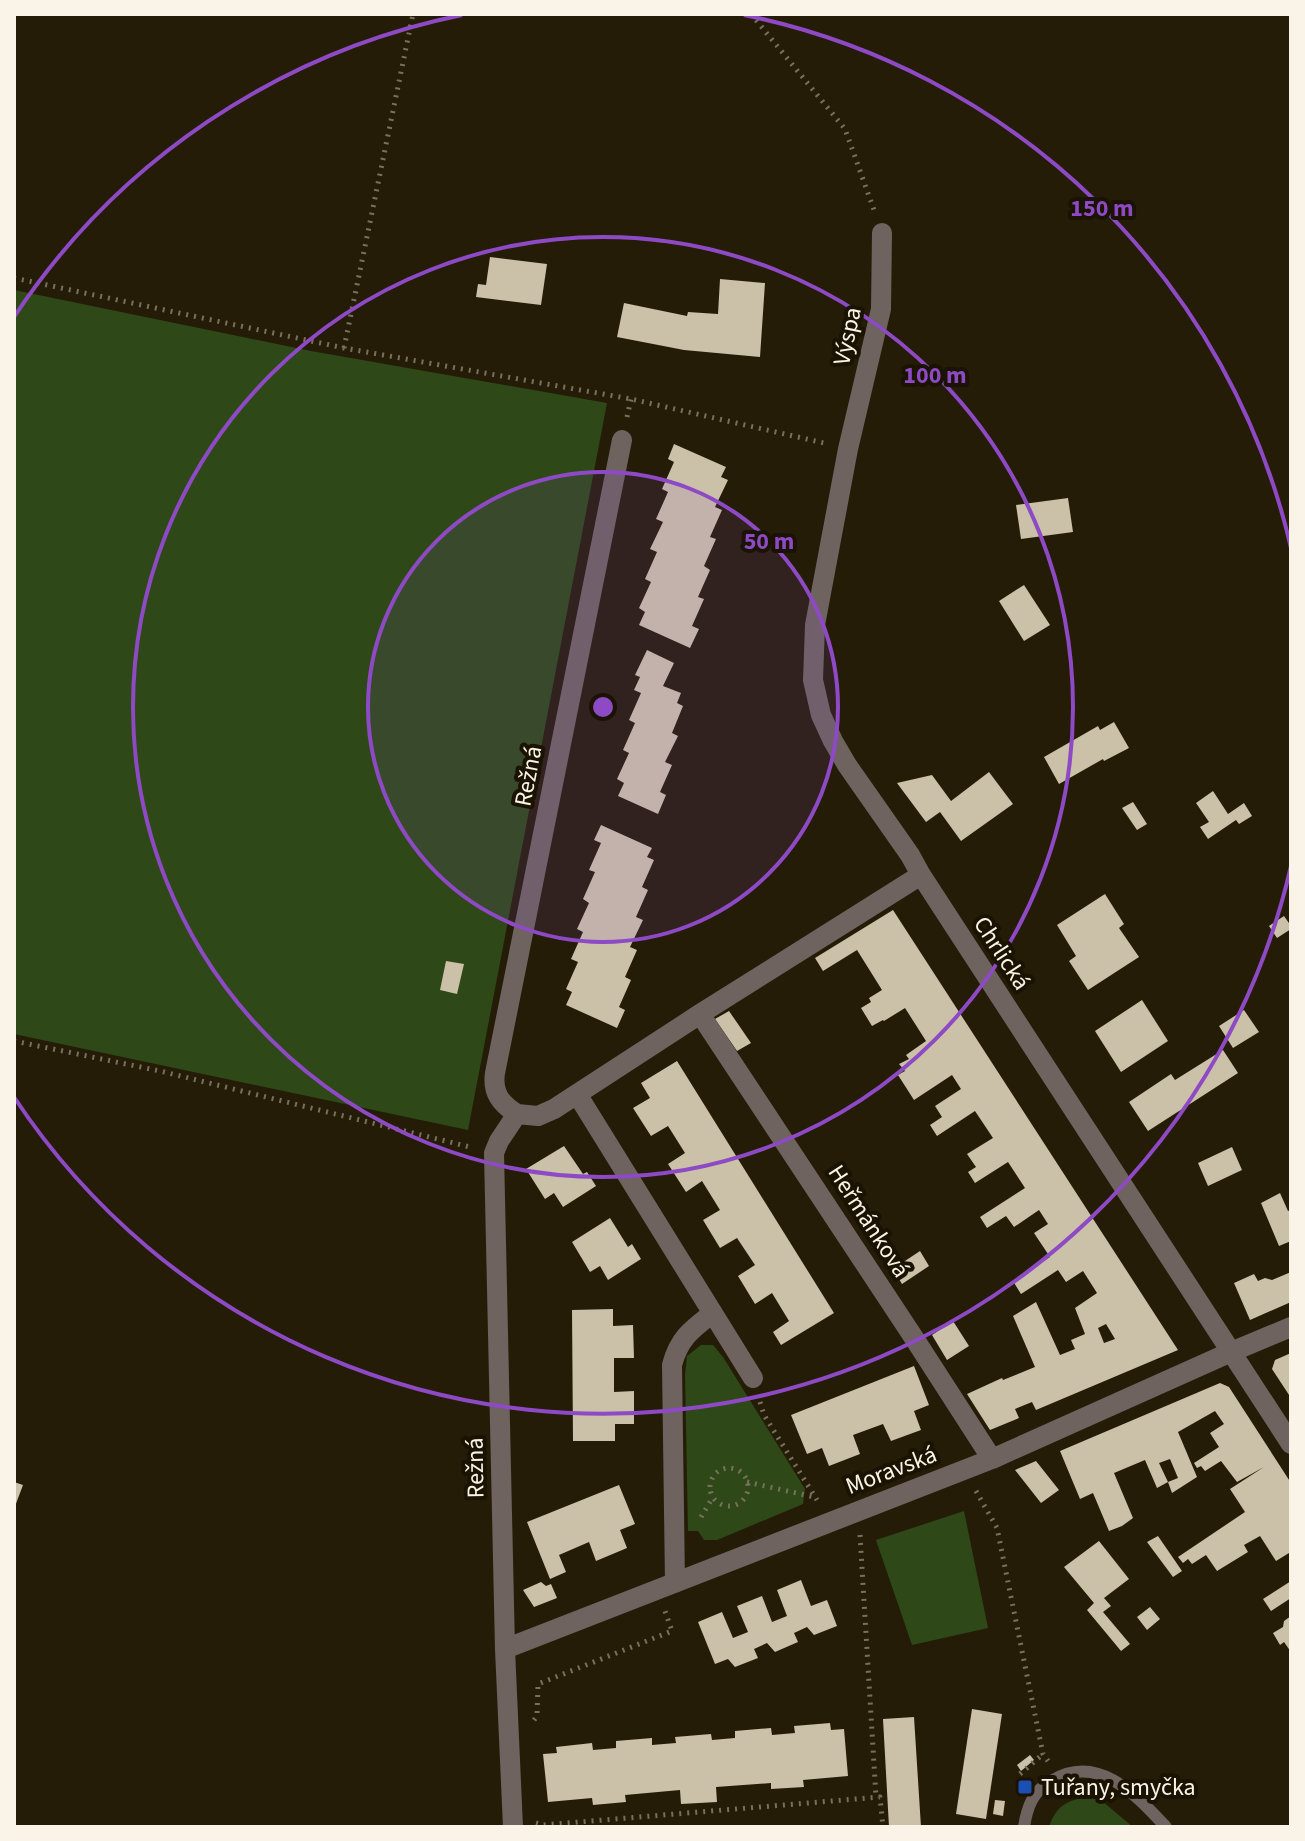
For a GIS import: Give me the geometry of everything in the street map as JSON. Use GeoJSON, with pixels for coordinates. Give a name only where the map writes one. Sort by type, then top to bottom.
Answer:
{"type":"FeatureCollection","features":[{"type":"Feature","properties":{"kind":"street","name":"Výspa"},"geometry":{"type":"LineString","coordinates":[[848,449],[881,309],[882,233]]}},
{"type":"Feature","properties":{"kind":"street","name":"Režná"},"geometry":{"type":"LineString","coordinates":[[517,1114],[505,1106],[493,1085],[622,440]]}},
{"type":"Feature","properties":{"kind":"street","name":"Chrlická"},"geometry":{"type":"LineString","coordinates":[[848,449],[815,625],[813,668],[816,699],[827,728],[847,765],[910,855],[1291,1444]]}},
{"type":"Feature","properties":{"kind":"street"},"geometry":{"type":"LineString","coordinates":[[494,1153],[517,1114],[538,1116],[554,1109],[921,875]]}},
{"type":"Feature","properties":{"kind":"street","name":"Heřmánková"},"geometry":{"type":"LineString","coordinates":[[700,1014],[992,1459]]}},
{"type":"Feature","properties":{"kind":"street"},"geometry":{"type":"LineString","coordinates":[[577,1094],[753,1378]]}},
{"type":"Feature","properties":{"kind":"street","name":"Režná"},"geometry":{"type":"LineString","coordinates":[[494,1153],[505,1649],[513,1827]]}},
{"type":"Feature","properties":{"kind":"street"},"geometry":{"type":"LineString","coordinates":[[675,1583],[672,1365],[682,1340],[713,1313]]}},
{"type":"Feature","properties":{"kind":"street","name":"Moravská"},"geometry":{"type":"LineString","coordinates":[[505,1649],[992,1459],[1291,1327]]}},
{"type":"Feature","properties":{"kind":"lane"},"geometry":{"type":"LineString","coordinates":[[1024,1827],[1032,1799],[1046,1783],[1068,1772],[1081,1771],[1102,1774],[1114,1780],[1166,1827]]}},
{"type":"Feature","properties":{"kind":"path"},"geometry":{"type":"LineString","coordinates":[[344,348],[413,14]]}},
{"type":"Feature","properties":{"kind":"path"},"geometry":{"type":"LineString","coordinates":[[751,14],[845,129],[882,233]]}},
{"type":"Feature","properties":{"kind":"path"},"geometry":{"type":"LineString","coordinates":[[14,278],[344,348],[631,399],[848,449]]}},
{"type":"Feature","properties":{"kind":"path"},"geometry":{"type":"LineString","coordinates":[[14,1041],[160,1071],[494,1153]]}},
{"type":"Feature","properties":{"kind":"path"},"geometry":{"type":"LineString","coordinates":[[753,1378],[764,1415],[820,1505]]}},
{"type":"Feature","properties":{"kind":"path"},"geometry":{"type":"LineString","coordinates":[[747,1482],[744,1499],[734,1505],[722,1505],[711,1492],[714,1476],[729,1468],[740,1472],[747,1482],[815,1497]]}},
{"type":"Feature","properties":{"kind":"path"},"geometry":{"type":"LineString","coordinates":[[973,1486],[997,1528],[1043,1754],[1058,1776]]}},
{"type":"Feature","properties":{"kind":"path"},"geometry":{"type":"LineString","coordinates":[[846,1537],[860,1531],[876,1797]]}},
{"type":"Feature","properties":{"kind":"path"},"geometry":{"type":"LineString","coordinates":[[532,1723],[537,1716],[538,1684],[672,1631],[664,1609]]}},
{"type":"Feature","properties":{"kind":"path"},"geometry":{"type":"LineString","coordinates":[[1020,1774],[1043,1754]]}},
{"type":"Feature","properties":{"kind":"path"},"geometry":{"type":"LineString","coordinates":[[533,1818],[543,1825],[880,1797],[883,1827]]}},
{"type":"Feature","properties":{"kind":"green space"},"geometry":{"type":"Polygon","coordinates":[[[14,290],[311,351],[607,403],[468,1130],[14,1034],[14,290]]]}},
{"type":"Feature","properties":{"kind":"green space"},"geometry":{"type":"Polygon","coordinates":[[[701,1345],[713,1345],[723,1357],[805,1489],[803,1504],[717,1540],[704,1540],[698,1531],[688,1531],[685,1375],[687,1356],[701,1345]]]}},
{"type":"Feature","properties":{"kind":"green space"},"geometry":{"type":"Polygon","coordinates":[[[964,1511],[988,1628],[912,1645],[876,1540],[964,1511]]]}},
{"type":"Feature","properties":{"kind":"green space"},"geometry":{"type":"Polygon","coordinates":[[[1088,1797],[1102,1801],[1133,1827],[1049,1827],[1063,1805],[1088,1797]]]}},
{"type":"Feature","properties":{"kind":"building"},"geometry":{"type":"Polygon","coordinates":[[[490,257],[547,264],[541,305],[476,297],[478,284],[486,285],[490,257]]]}},
{"type":"Feature","properties":{"kind":"building"},"geometry":{"type":"Polygon","coordinates":[[[720,279],[765,283],[760,357],[684,350],[617,337],[624,303],[687,316],[688,312],[718,314],[720,279]]]}},
{"type":"Feature","properties":{"kind":"building"},"geometry":{"type":"Polygon","coordinates":[[[674,444],[726,467],[721,477],[728,480],[715,507],[722,510],[710,537],[716,539],[704,566],[710,570],[698,597],[704,599],[692,626],[699,629],[690,648],[639,625],[645,612],[639,608],[651,582],[645,579],[657,552],[650,549],[663,522],[656,519],[668,492],[662,489],[674,462],[668,459],[674,444]]]}},
{"type":"Feature","properties":{"kind":"building"},"geometry":{"type":"Polygon","coordinates":[[[1068,498],[1073,532],[1021,539],[1016,505],[1068,498]]]}},
{"type":"Feature","properties":{"kind":"building"},"geometry":{"type":"Polygon","coordinates":[[[1024,585],[1050,625],[1024,641],[999,601],[1024,585]]]}},
{"type":"Feature","properties":{"kind":"building"},"geometry":{"type":"Polygon","coordinates":[[[647,650],[674,663],[663,686],[681,693],[677,703],[683,706],[672,733],[678,736],[665,762],[672,765],[660,792],[666,795],[658,814],[618,796],[624,783],[617,779],[629,753],[623,750],[635,723],[629,720],[641,693],[634,690],[640,677],[635,675],[647,650]]]}},
{"type":"Feature","properties":{"kind":"building"},"geometry":{"type":"Polygon","coordinates":[[[1114,722],[1129,748],[1059,784],[1044,757],[1098,726],[1100,730],[1114,722]]]}},
{"type":"Feature","properties":{"kind":"building"},"geometry":{"type":"Polygon","coordinates":[[[989,772],[1013,804],[961,841],[940,812],[926,822],[897,783],[932,775],[951,801],[989,772]]]}},
{"type":"Feature","properties":{"kind":"building"},"geometry":{"type":"Polygon","coordinates":[[[1213,791],[1228,814],[1244,803],[1252,816],[1239,824],[1236,820],[1208,839],[1200,827],[1209,822],[1196,803],[1213,791]]]}},
{"type":"Feature","properties":{"kind":"building"},"geometry":{"type":"Polygon","coordinates":[[[1133,802],[1147,824],[1137,830],[1122,808],[1133,802]]]}},
{"type":"Feature","properties":{"kind":"building"},"geometry":{"type":"Polygon","coordinates":[[[601,825],[652,848],[647,857],[654,860],[642,887],[648,890],[636,917],[643,920],[630,947],[637,950],[625,977],[631,980],[619,1007],[625,1010],[617,1028],[566,1005],[572,992],[566,989],[578,962],[571,959],[583,932],[577,929],[589,903],[583,899],[595,872],[589,870],[601,843],[594,840],[601,825]]]}},
{"type":"Feature","properties":{"kind":"building"},"geometry":{"type":"Polygon","coordinates":[[[1105,894],[1124,924],[1119,928],[1139,957],[1088,990],[1069,961],[1076,956],[1057,925],[1105,894]]]}},
{"type":"Feature","properties":{"kind":"building"},"geometry":{"type":"Polygon","coordinates":[[[893,910],[1178,1350],[1036,1410],[1032,1402],[1015,1409],[1019,1418],[990,1430],[967,1394],[1035,1367],[1013,1316],[1036,1302],[1060,1355],[1075,1349],[1071,1340],[1085,1334],[1075,1308],[1097,1293],[1083,1271],[1066,1282],[1058,1270],[1021,1294],[1013,1281],[1050,1257],[1034,1233],[1048,1224],[1039,1210],[1014,1227],[1006,1216],[987,1228],[980,1217],[1025,1188],[1008,1162],[975,1183],[968,1172],[976,1167],[967,1154],[993,1138],[975,1111],[937,1136],[930,1125],[942,1117],[935,1106],[961,1089],[952,1075],[914,1100],[898,1075],[905,1071],[899,1064],[909,1059],[906,1055],[926,1041],[905,1008],[872,1026],[861,1008],[882,990],[857,950],[823,971],[815,958],[893,910]],[[1106,1324],[1098,1328],[1104,1343],[1115,1339],[1106,1324]]]}},
{"type":"Feature","properties":{"kind":"building"},"geometry":{"type":"Polygon","coordinates":[[[1284,916],[1291,929],[1277,938],[1269,926],[1284,916]]]}},
{"type":"Feature","properties":{"kind":"building"},"geometry":{"type":"Polygon","coordinates":[[[446,961],[464,964],[457,994],[440,990],[446,961]]]}},
{"type":"Feature","properties":{"kind":"building"},"geometry":{"type":"Polygon","coordinates":[[[1142,1000],[1168,1041],[1121,1072],[1095,1031],[1142,1000]]]}},
{"type":"Feature","properties":{"kind":"building"},"geometry":{"type":"Polygon","coordinates":[[[1244,1010],[1259,1032],[1233,1048],[1219,1026],[1244,1010]]]}},
{"type":"Feature","properties":{"kind":"building"},"geometry":{"type":"Polygon","coordinates":[[[729,1011],[751,1043],[737,1051],[715,1019],[729,1011]]]}},
{"type":"Feature","properties":{"kind":"building"},"geometry":{"type":"Polygon","coordinates":[[[1223,1050],[1238,1073],[1148,1131],[1129,1102],[1171,1074],[1175,1080],[1223,1050]]]}},
{"type":"Feature","properties":{"kind":"building"},"geometry":{"type":"Polygon","coordinates":[[[677,1061],[834,1313],[781,1345],[773,1332],[789,1321],[772,1293],[755,1304],[738,1276],[755,1265],[737,1238],[720,1248],[703,1220],[720,1210],[702,1181],[686,1192],[668,1164],[685,1153],[668,1126],[651,1136],[633,1108],[650,1098],[641,1083],[677,1061]]]}},
{"type":"Feature","properties":{"kind":"building"},"geometry":{"type":"Polygon","coordinates":[[[564,1146],[583,1174],[587,1172],[596,1186],[563,1207],[554,1193],[545,1199],[526,1169],[564,1146]]]}},
{"type":"Feature","properties":{"kind":"building"},"geometry":{"type":"Polygon","coordinates":[[[1232,1147],[1242,1170],[1208,1186],[1198,1163],[1232,1147]]]}},
{"type":"Feature","properties":{"kind":"building"},"geometry":{"type":"Polygon","coordinates":[[[1280,1193],[1288,1211],[1291,1210],[1291,1241],[1279,1246],[1261,1203],[1280,1193]]]}},
{"type":"Feature","properties":{"kind":"building"},"geometry":{"type":"Polygon","coordinates":[[[610,1218],[628,1247],[632,1244],[641,1259],[608,1280],[600,1266],[590,1272],[572,1242],[610,1218]]]}},
{"type":"Feature","properties":{"kind":"building"},"geometry":{"type":"Polygon","coordinates":[[[920,1251],[929,1266],[902,1284],[893,1269],[920,1251]]]}},
{"type":"Feature","properties":{"kind":"building"},"geometry":{"type":"Polygon","coordinates":[[[1291,1272],[1291,1302],[1250,1320],[1234,1283],[1254,1274],[1258,1281],[1265,1278],[1272,1280],[1291,1272]]]}},
{"type":"Feature","properties":{"kind":"building"},"geometry":{"type":"Polygon","coordinates":[[[613,1309],[613,1326],[633,1325],[634,1358],[614,1358],[614,1392],[634,1391],[634,1424],[615,1424],[615,1441],[573,1441],[572,1310],[613,1309]]]}},
{"type":"Feature","properties":{"kind":"building"},"geometry":{"type":"Polygon","coordinates":[[[953,1321],[969,1346],[947,1360],[932,1335],[953,1321]]]}},
{"type":"Feature","properties":{"kind":"building"},"geometry":{"type":"Polygon","coordinates":[[[1291,1353],[1291,1398],[1272,1369],[1275,1360],[1291,1353]]]}},
{"type":"Feature","properties":{"kind":"building"},"geometry":{"type":"Polygon","coordinates":[[[914,1366],[929,1405],[914,1411],[921,1430],[891,1441],[883,1424],[853,1435],[860,1454],[829,1466],[822,1448],[807,1454],[791,1415],[914,1366]]]}},
{"type":"Feature","properties":{"kind":"building"},"geometry":{"type":"Polygon","coordinates":[[[1220,1383],[1229,1387],[1291,1483],[1291,1556],[1289,1553],[1276,1561],[1260,1536],[1244,1545],[1248,1552],[1217,1571],[1206,1555],[1192,1564],[1188,1559],[1183,1563],[1178,1557],[1245,1512],[1230,1489],[1264,1467],[1237,1482],[1221,1461],[1205,1471],[1201,1466],[1197,1468],[1194,1463],[1219,1447],[1210,1433],[1224,1424],[1215,1411],[1178,1432],[1197,1477],[1172,1493],[1168,1482],[1157,1488],[1145,1460],[1114,1473],[1133,1518],[1109,1531],[1093,1493],[1080,1499],[1060,1451],[1220,1383]],[[1170,1459],[1159,1463],[1168,1482],[1178,1478],[1170,1459]]]}},
{"type":"Feature","properties":{"kind":"building"},"geometry":{"type":"Polygon","coordinates":[[[1036,1461],[1059,1490],[1041,1503],[1015,1470],[1036,1461]]]}},
{"type":"Feature","properties":{"kind":"building"},"geometry":{"type":"Polygon","coordinates":[[[14,1482],[23,1485],[14,1509],[14,1482]]]}},
{"type":"Feature","properties":{"kind":"building"},"geometry":{"type":"Polygon","coordinates":[[[619,1485],[635,1524],[620,1530],[627,1548],[596,1561],[589,1542],[559,1555],[566,1572],[550,1579],[527,1522],[619,1485]]]}},
{"type":"Feature","properties":{"kind":"building"},"geometry":{"type":"Polygon","coordinates":[[[1158,1536],[1182,1571],[1173,1577],[1147,1542],[1158,1536]]]}},
{"type":"Feature","properties":{"kind":"building"},"geometry":{"type":"Polygon","coordinates":[[[1099,1541],[1129,1579],[1104,1598],[1111,1606],[1103,1612],[1130,1644],[1121,1651],[1087,1610],[1094,1603],[1064,1567],[1099,1541]]]}},
{"type":"Feature","properties":{"kind":"building"},"geometry":{"type":"Polygon","coordinates":[[[801,1580],[811,1606],[827,1600],[837,1626],[814,1635],[807,1627],[794,1633],[798,1642],[775,1652],[767,1643],[754,1649],[758,1658],[735,1667],[728,1659],[715,1664],[698,1622],[722,1612],[733,1638],[748,1632],[737,1606],[762,1596],[772,1622],[787,1616],[777,1590],[801,1580]]]}},
{"type":"Feature","properties":{"kind":"building"},"geometry":{"type":"Polygon","coordinates":[[[1291,1581],[1291,1598],[1271,1611],[1263,1599],[1291,1581]]]}},
{"type":"Feature","properties":{"kind":"building"},"geometry":{"type":"Polygon","coordinates":[[[541,1582],[546,1586],[551,1584],[557,1598],[534,1607],[523,1590],[541,1582]]]}},
{"type":"Feature","properties":{"kind":"building"},"geometry":{"type":"Polygon","coordinates":[[[1150,1607],[1160,1619],[1147,1630],[1137,1617],[1150,1607]]]}},
{"type":"Feature","properties":{"kind":"building"},"geometry":{"type":"Polygon","coordinates":[[[1291,1616],[1291,1652],[1284,1642],[1280,1645],[1273,1633],[1283,1627],[1284,1621],[1291,1616]]]}},
{"type":"Feature","properties":{"kind":"building"},"geometry":{"type":"Polygon","coordinates":[[[972,1709],[1002,1714],[986,1819],[956,1814],[972,1709]]]}},
{"type":"Feature","properties":{"kind":"building"},"geometry":{"type":"Polygon","coordinates":[[[914,1717],[921,1827],[889,1827],[883,1719],[914,1717]]]}},
{"type":"Feature","properties":{"kind":"building"},"geometry":{"type":"Polygon","coordinates":[[[830,1723],[831,1730],[844,1729],[848,1776],[803,1780],[804,1787],[771,1789],[771,1783],[716,1787],[717,1802],[681,1804],[680,1790],[625,1795],[626,1802],[593,1805],[592,1798],[548,1802],[543,1754],[557,1753],[556,1747],[592,1743],[593,1750],[616,1748],[616,1741],[652,1738],[652,1745],[676,1743],[675,1737],[711,1734],[712,1740],[735,1738],[735,1731],[771,1728],[772,1735],[795,1733],[794,1726],[830,1723]]]}},
{"type":"Feature","properties":{"kind":"building"},"geometry":{"type":"Polygon","coordinates":[[[1030,1755],[1034,1760],[1021,1771],[1017,1765],[1030,1755]]]}},
{"type":"Feature","properties":{"kind":"building"},"geometry":{"type":"Polygon","coordinates":[[[995,1800],[1005,1801],[1003,1816],[993,1814],[995,1800]]]}},
{"type":"Feature","properties":{"kind":"place","name":"Tuřany, smyčka"},"geometry":{"type":"Point","coordinates":[1025,1787]}}]}
